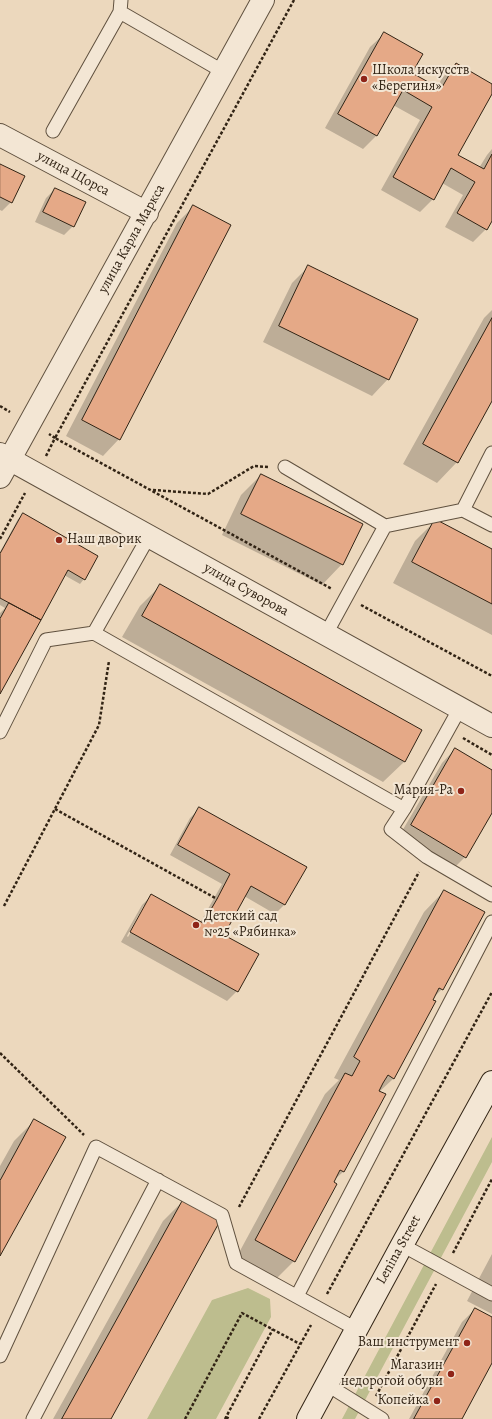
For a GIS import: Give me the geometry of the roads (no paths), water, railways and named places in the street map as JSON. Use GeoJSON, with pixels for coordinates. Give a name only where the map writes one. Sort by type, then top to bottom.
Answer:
{"type":"FeatureCollection","features":[{"type":"Feature","properties":{"kind":"street","name":"улица Карла Маркса"},"geometry":{"type":"LineString","coordinates":[[3,463],[147,213],[263,0]]}},
{"type":"Feature","properties":{"kind":"street","name":"улица Щорса"},"geometry":{"type":"LineString","coordinates":[[0,134],[147,213]]}},
{"type":"Feature","properties":{"kind":"street","name":"улица Суворова"},"geometry":{"type":"LineString","coordinates":[[3,463],[149,536],[492,726]]}},
{"type":"Feature","properties":{"kind":"street","name":"Lenina Street"},"geometry":{"type":"LineString","coordinates":[[308,1419],[492,1082]]}},
{"type":"Feature","properties":{"kind":"lane"},"geometry":{"type":"LineString","coordinates":[[54,132],[121,6],[224,72]]}},
{"type":"Feature","properties":{"kind":"lane"},"geometry":{"type":"LineString","coordinates":[[463,510],[492,453]]}},
{"type":"Feature","properties":{"kind":"lane"},"geometry":{"type":"LineString","coordinates":[[285,467],[386,526],[463,510],[492,525]]}},
{"type":"Feature","properties":{"kind":"lane"},"geometry":{"type":"LineString","coordinates":[[326,634],[386,526]]}},
{"type":"Feature","properties":{"kind":"lane"},"geometry":{"type":"LineString","coordinates":[[94,633],[149,536]]}},
{"type":"Feature","properties":{"kind":"lane"},"geometry":{"type":"LineString","coordinates":[[0,732],[46,640],[94,633],[404,809]]}},
{"type":"Feature","properties":{"kind":"lane"},"geometry":{"type":"LineString","coordinates":[[460,708],[404,809],[391,829],[427,857],[492,895]]}},
{"type":"Feature","properties":{"kind":"lane"},"geometry":{"type":"LineString","coordinates":[[297,1296],[492,922]]}},
{"type":"Feature","properties":{"kind":"lane"},"geometry":{"type":"LineString","coordinates":[[0,1356],[96,1147],[222,1215],[236,1263],[356,1329]]}},
{"type":"Feature","properties":{"kind":"lane"},"geometry":{"type":"LineString","coordinates":[[33,1419],[158,1180]]}},
{"type":"Feature","properties":{"kind":"lane"},"geometry":{"type":"LineString","coordinates":[[402,1245],[492,1294]]}},
{"type":"Feature","properties":{"kind":"lane"},"geometry":{"type":"LineString","coordinates":[[326,1384],[382,1419]]}},
{"type":"Feature","properties":{"kind":"place","name":"Школа искусств «Берегиня»"},"geometry":{"type":"Point","coordinates":[364,79]}},
{"type":"Feature","properties":{"kind":"place","name":"Наш дворик"},"geometry":{"type":"Point","coordinates":[59,540]}},
{"type":"Feature","properties":{"kind":"place","name":"Мария-Ра"},"geometry":{"type":"Point","coordinates":[461,791]}},
{"type":"Feature","properties":{"kind":"place","name":"Детский сад №25 «Рябинка»"},"geometry":{"type":"Point","coordinates":[196,925]}},
{"type":"Feature","properties":{"kind":"place","name":"Ваш инструмент"},"geometry":{"type":"Point","coordinates":[467,1343]}},
{"type":"Feature","properties":{"kind":"place","name":"Магазин недорогой обуви"},"geometry":{"type":"Point","coordinates":[451,1374]}},
{"type":"Feature","properties":{"kind":"place","name":"Копейка"},"geometry":{"type":"Point","coordinates":[437,1401]}}]}
